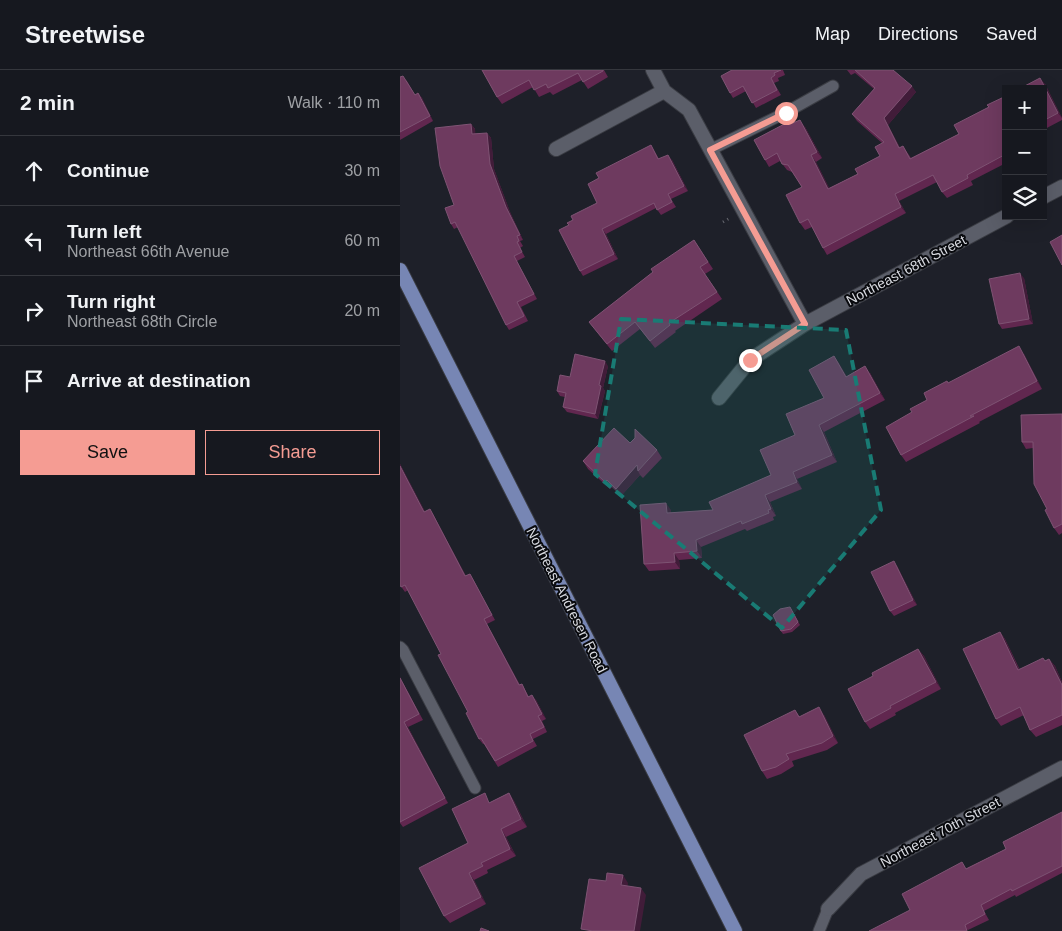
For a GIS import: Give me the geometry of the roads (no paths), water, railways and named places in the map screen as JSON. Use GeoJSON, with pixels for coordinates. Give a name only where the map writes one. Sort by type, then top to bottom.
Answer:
{"type":"FeatureCollection","features":[{"type":"Feature","properties":{"kind":"main road","name":"Northeast Andresen Road"},"geometry":{"type":"LineString","coordinates":[[400,270],[735,931]]}},
{"type":"Feature","properties":{"kind":"street"},"geometry":{"type":"LineString","coordinates":[[653,70],[664,91],[689,110],[805,324]]}},
{"type":"Feature","properties":{"kind":"street"},"geometry":{"type":"LineString","coordinates":[[556,150],[664,91]]}},
{"type":"Feature","properties":{"kind":"street"},"geometry":{"type":"LineString","coordinates":[[1047,195],[1062,187]]}},
{"type":"Feature","properties":{"kind":"street","name":"Northeast 68th Street"},"geometry":{"type":"LineString","coordinates":[[719,398],[750,360],[805,324],[1002,219]]}},
{"type":"Feature","properties":{"kind":"street","name":"Northeast 70th Street"},"geometry":{"type":"LineString","coordinates":[[828,909],[861,874],[1062,768]]}},
{"type":"Feature","properties":{"kind":"lane"},"geometry":{"type":"LineString","coordinates":[[710,150],[786,113],[832,86]]}},
{"type":"Feature","properties":{"kind":"lane"},"geometry":{"type":"LineString","coordinates":[[400,647],[474,788]]}},
{"type":"Feature","properties":{"kind":"lane"},"geometry":{"type":"LineString","coordinates":[[819,931],[828,909]]}}]}
